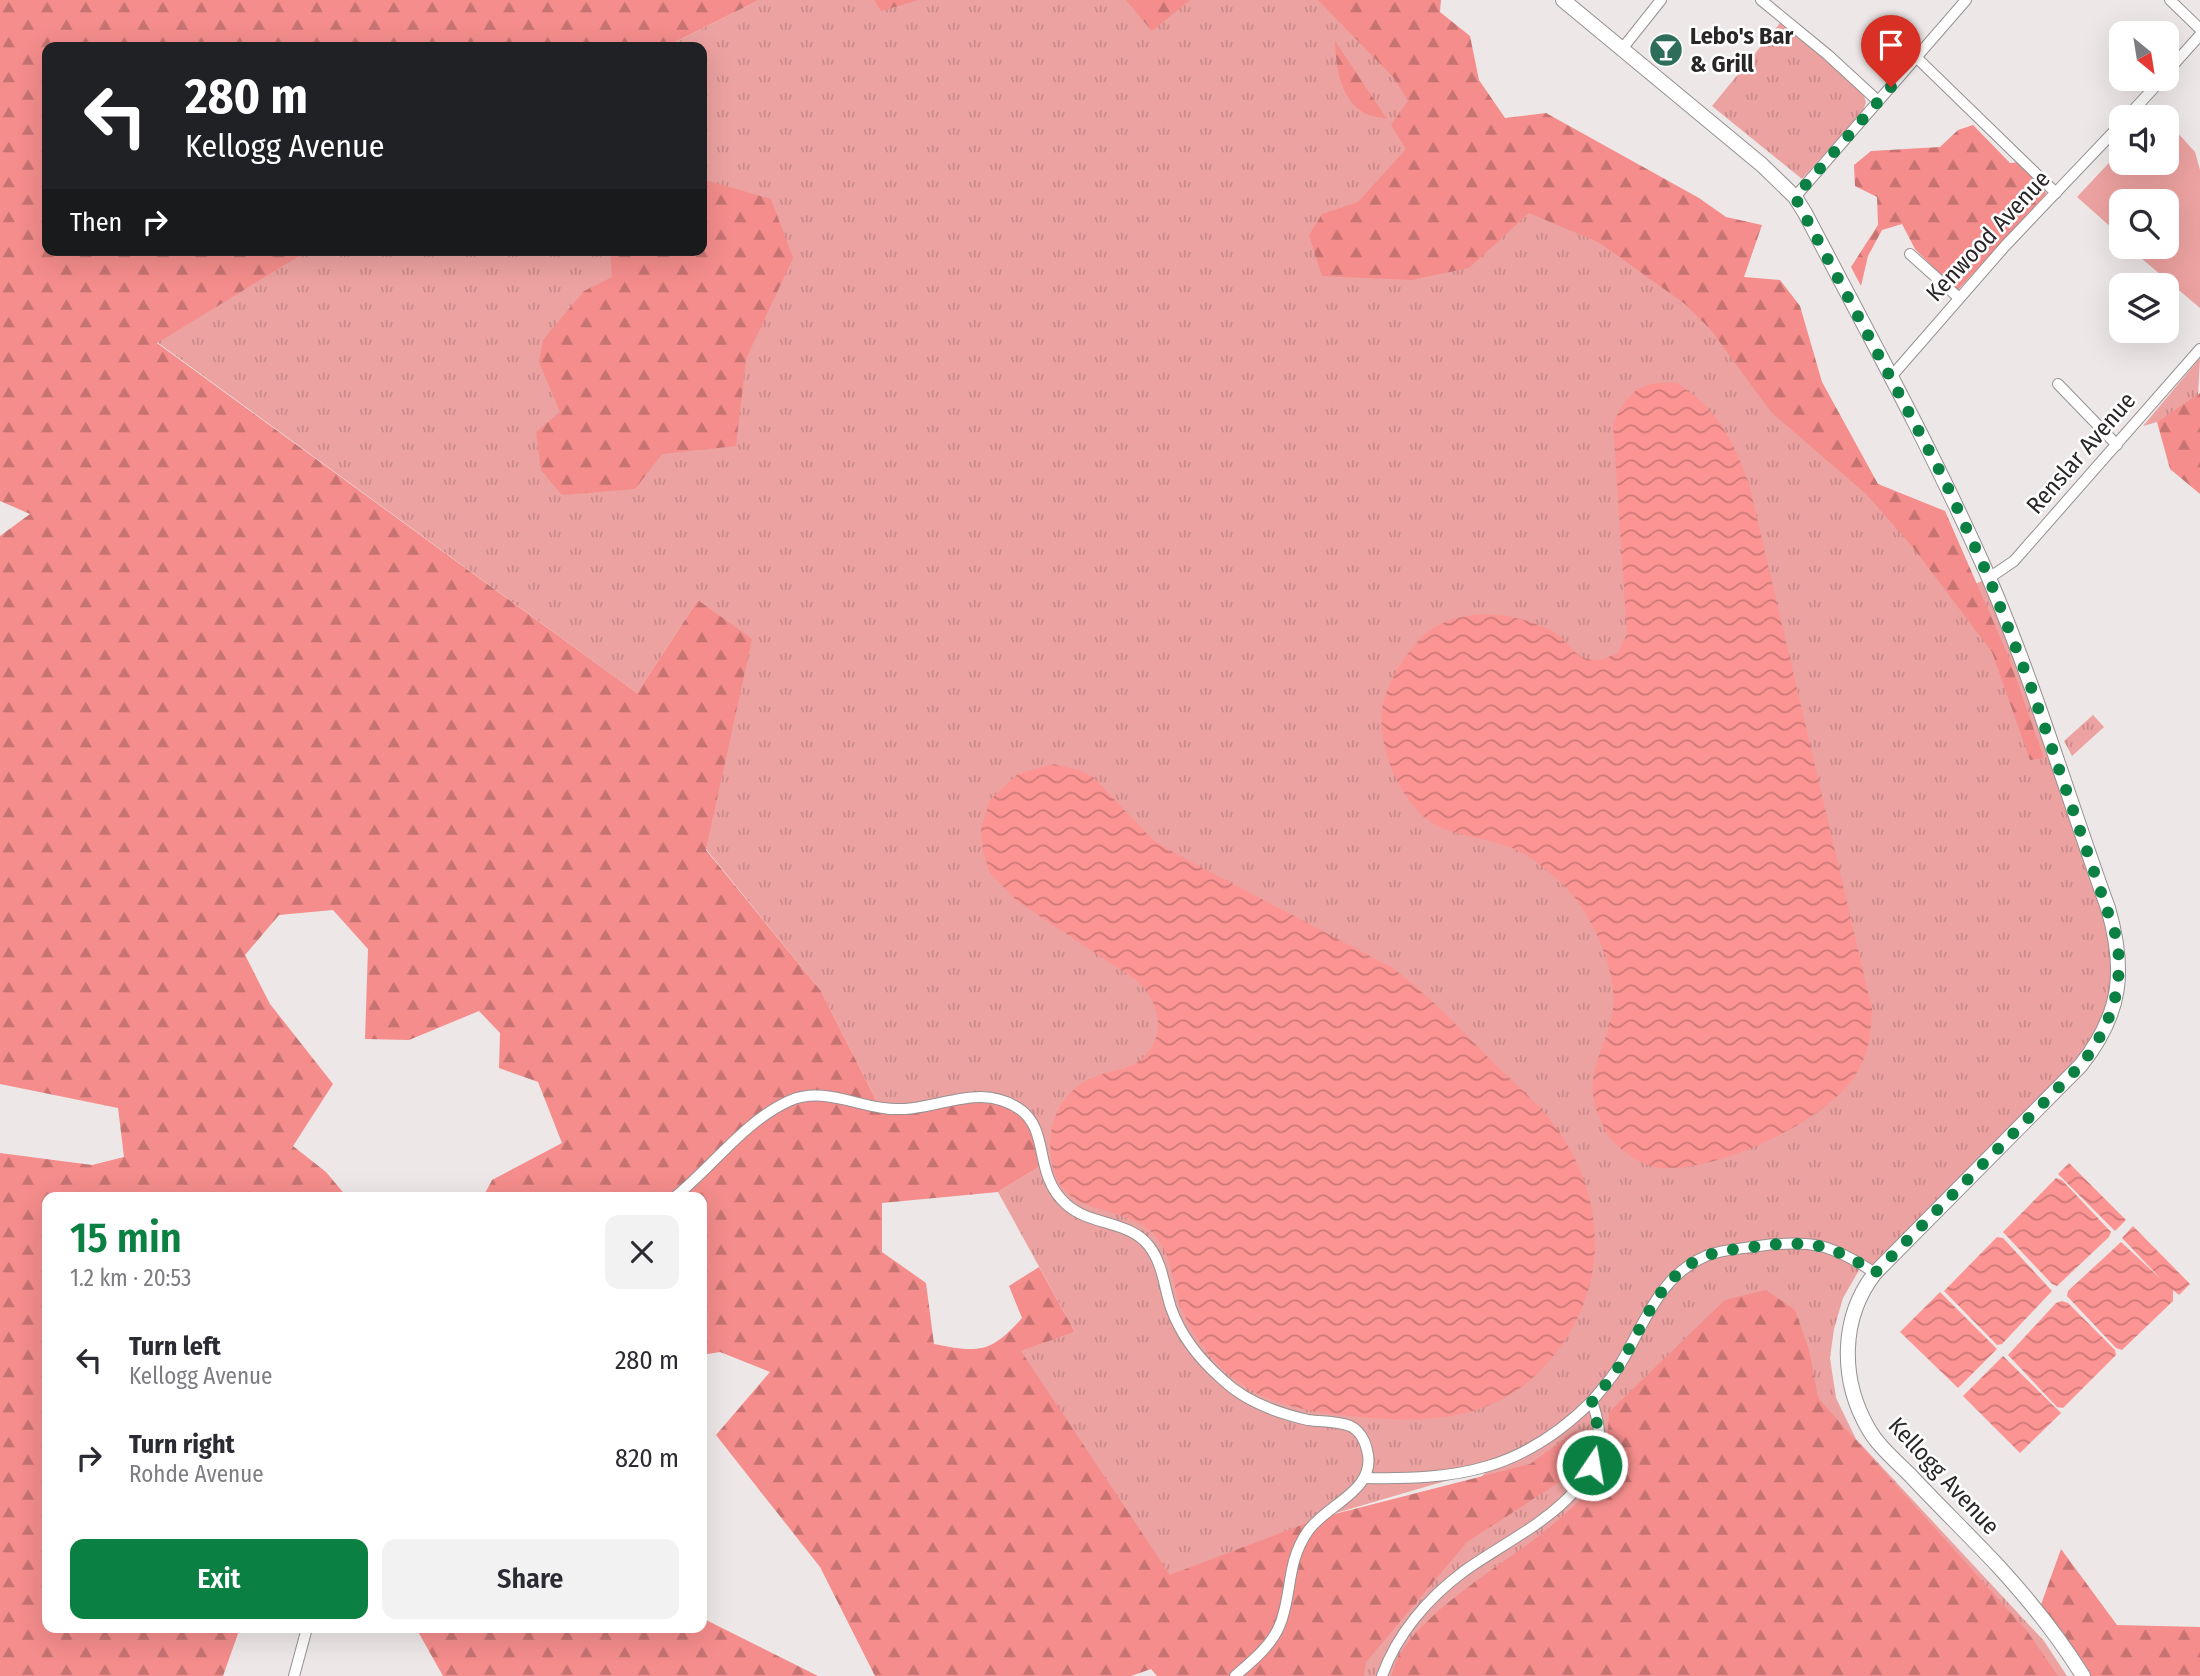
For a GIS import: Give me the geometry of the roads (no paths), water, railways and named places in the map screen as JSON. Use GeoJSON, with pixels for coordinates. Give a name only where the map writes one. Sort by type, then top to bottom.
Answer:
{"type":"FeatureCollection","features":[{"type":"Feature","properties":{"kind":"main road","name":"Kellogg Avenue"},"geometry":{"type":"LineString","coordinates":[[1563,0],[1762,165],[1795,197],[1944,479],[1989,578],[2011,632],[2108,908],[2117,939],[2119,983],[2111,1016],[2081,1065],[1875,1273],[1859,1298],[1849,1336],[1848,1375],[1857,1408],[1877,1442],[2000,1569],[2038,1613],[2083,1676]]}},
{"type":"Feature","properties":{"kind":"street"},"geometry":{"type":"LineString","coordinates":[[1622,49],[1661,0]]}},
{"type":"Feature","properties":{"kind":"street"},"geometry":{"type":"LineString","coordinates":[[1761,0],[1878,101]]}},
{"type":"Feature","properties":{"kind":"street"},"geometry":{"type":"LineString","coordinates":[[1795,197],[1966,0]]}},
{"type":"Feature","properties":{"kind":"street"},"geometry":{"type":"LineString","coordinates":[[2170,0],[2200,29]]}},
{"type":"Feature","properties":{"kind":"street"},"geometry":{"type":"LineString","coordinates":[[2179,58],[2200,35]]}},
{"type":"Feature","properties":{"kind":"street"},"geometry":{"type":"LineString","coordinates":[[1917,58],[2056,193]]}},
{"type":"Feature","properties":{"kind":"street"},"geometry":{"type":"LineString","coordinates":[[2138,105],[2151,91]]}},
{"type":"Feature","properties":{"kind":"street","name":"Kenwood Avenue"},"geometry":{"type":"LineString","coordinates":[[1889,378],[1958,297],[2109,137]]}},
{"type":"Feature","properties":{"kind":"street"},"geometry":{"type":"LineString","coordinates":[[1910,254],[1958,297]]}},
{"type":"Feature","properties":{"kind":"street","name":"Renslar Avenue"},"geometry":{"type":"LineString","coordinates":[[1989,578],[2014,561],[2200,349]]}},
{"type":"Feature","properties":{"kind":"street"},"geometry":{"type":"LineString","coordinates":[[2058,384],[2117,445]]}},
{"type":"Feature","properties":{"kind":"street"},"geometry":{"type":"LineString","coordinates":[[681,1192],[760,1120],[801,1097],[839,1098],[903,1111],[940,1106],[975,1095],[999,1098],[1023,1112],[1036,1127],[1042,1165],[1062,1201],[1085,1217],[1120,1227],[1147,1243],[1160,1267],[1172,1310],[1181,1330],[1208,1366],[1226,1383],[1262,1405],[1355,1430],[1367,1451],[1365,1478]]}},
{"type":"Feature","properties":{"kind":"street"},"geometry":{"type":"LineString","coordinates":[[1235,1676],[1264,1648],[1279,1626],[1289,1573],[1309,1530],[1365,1478],[1453,1476],[1500,1464],[1545,1441],[1592,1401],[1622,1362],[1647,1311],[1663,1289],[1677,1275],[1706,1256],[1789,1242],[1815,1243],[1848,1256],[1875,1273]]}},
{"type":"Feature","properties":{"kind":"street"},"geometry":{"type":"LineString","coordinates":[[1382,1676],[1406,1630],[1436,1595],[1564,1501],[1585,1478],[1592,1465],[1599,1433],[1592,1401]]}},
{"type":"Feature","properties":{"kind":"street"},"geometry":{"type":"LineString","coordinates":[[294,1676],[302,1656],[306,1633]]}},
{"type":"Feature","properties":{"kind":"water"},"geometry":{"type":"Polygon","coordinates":[[[1676,383],[1702,403],[1722,426],[1749,484],[1872,1009],[1868,1044],[1859,1069],[1840,1094],[1820,1110],[1797,1126],[1743,1151],[1691,1166],[1661,1168],[1638,1160],[1612,1140],[1600,1119],[1595,1103],[1594,1076],[1610,1024],[1614,995],[1602,947],[1579,903],[1564,885],[1541,865],[1516,849],[1463,835],[1438,826],[1424,817],[1401,789],[1393,771],[1382,734],[1382,716],[1387,691],[1404,659],[1421,638],[1450,620],[1485,615],[1520,619],[1552,631],[1584,658],[1597,660],[1618,653],[1627,634],[1613,423],[1630,396],[1637,390],[1653,384],[1676,383]]]}},
{"type":"Feature","properties":{"kind":"water"},"geometry":{"type":"Polygon","coordinates":[[[1053,764],[1079,770],[1093,777],[1153,840],[1391,967],[1441,1010],[1548,1116],[1574,1156],[1586,1187],[1593,1219],[1595,1251],[1590,1283],[1579,1314],[1563,1343],[1540,1371],[1521,1388],[1478,1409],[1456,1415],[1409,1419],[1316,1412],[1257,1393],[1239,1383],[1223,1369],[1195,1335],[1180,1304],[1170,1264],[1156,1237],[1135,1221],[1089,1206],[1064,1189],[1055,1175],[1050,1141],[1060,1106],[1087,1080],[1139,1061],[1155,1041],[1158,1019],[1150,997],[1135,979],[1017,901],[990,873],[983,852],[981,828],[990,800],[1018,774],[1053,764]]]}},
{"type":"Feature","properties":{"kind":"water"},"geometry":{"type":"Polygon","coordinates":[[[2069,1163],[2126,1220],[2115,1231],[2058,1174],[2069,1163]]]}},
{"type":"Feature","properties":{"kind":"water"},"geometry":{"type":"Polygon","coordinates":[[[2056,1178],[2062,1180],[2111,1232],[2109,1237],[2057,1286],[2052,1284],[2003,1232],[2056,1178]]]}},
{"type":"Feature","properties":{"kind":"water"},"geometry":{"type":"Polygon","coordinates":[[[2133,1226],[2190,1284],[2179,1295],[2173,1290],[2173,1301],[2122,1350],[2116,1348],[2067,1296],[2068,1291],[2121,1242],[2161,1279],[2122,1238],[2133,1226]]]}},
{"type":"Feature","properties":{"kind":"water"},"geometry":{"type":"Polygon","coordinates":[[[1997,1237],[2003,1238],[2052,1291],[2002,1344],[1997,1345],[1944,1291],[1997,1237]]]}},
{"type":"Feature","properties":{"kind":"water"},"geometry":{"type":"Polygon","coordinates":[[[1940,1292],[1997,1349],[1958,1388],[1900,1332],[1940,1292]]]}},
{"type":"Feature","properties":{"kind":"water"},"geometry":{"type":"Polygon","coordinates":[[[2056,1303],[2068,1303],[2115,1350],[2116,1355],[2063,1408],[2057,1407],[2008,1355],[2056,1303]]]}},
{"type":"Feature","properties":{"kind":"water"},"geometry":{"type":"Polygon","coordinates":[[[2003,1356],[2061,1413],[2020,1453],[1963,1396],[2003,1356]]]}},
{"type":"Feature","properties":{"kind":"place","name":"Lebo's Bar & Grill"},"geometry":{"type":"Point","coordinates":[1666,50]}}]}
